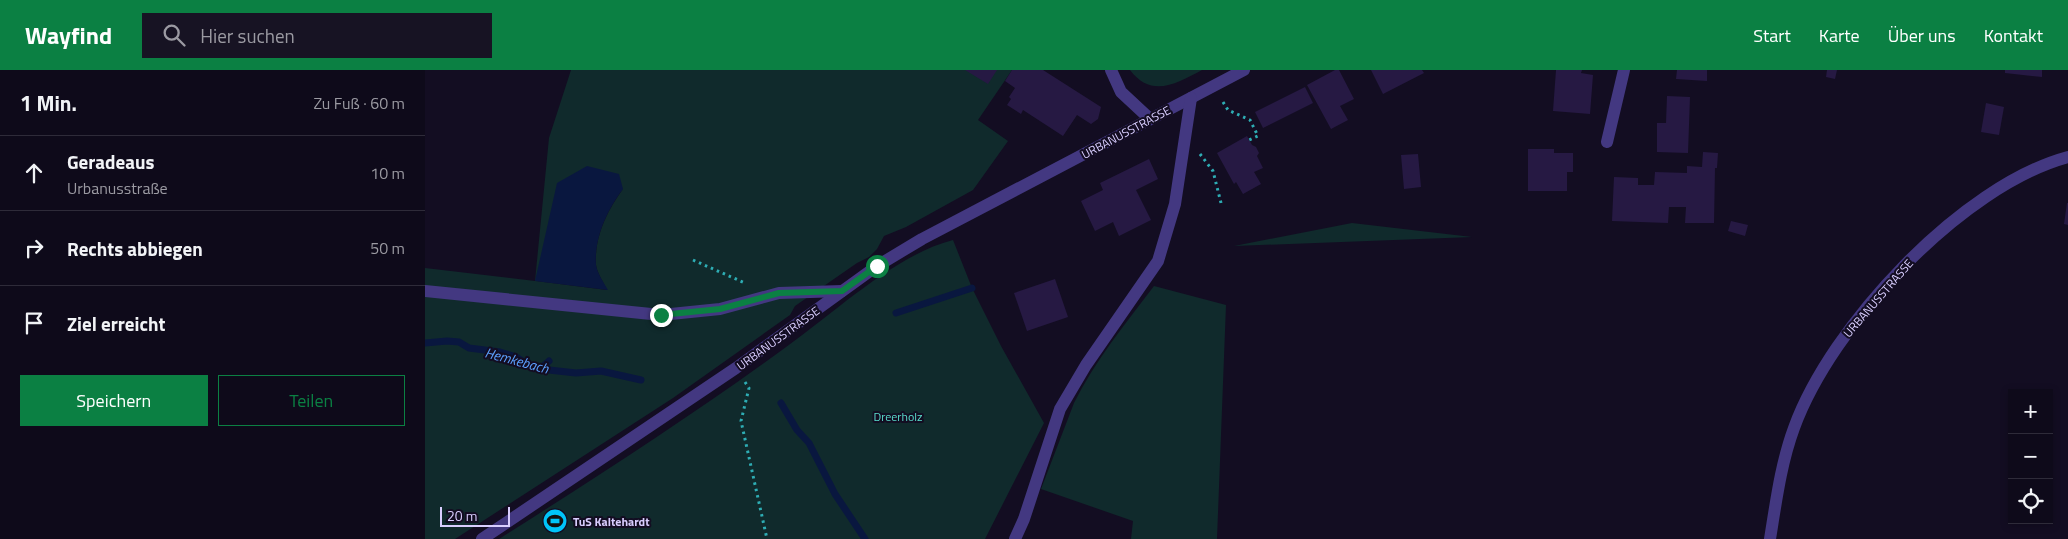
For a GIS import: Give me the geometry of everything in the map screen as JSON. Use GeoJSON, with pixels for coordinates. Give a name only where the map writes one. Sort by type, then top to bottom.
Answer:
{"type":"FeatureCollection","features":[{"type":"Feature","properties":{"kind":"street"},"geometry":{"type":"LineString","coordinates":[[1111,70],[1121,92],[1151,119]]}},
{"type":"Feature","properties":{"kind":"street","name":"URBANUSSTRASSE"},"geometry":{"type":"LineString","coordinates":[[482,539],[736,368],[877,266],[923,239],[1244,70]]}},
{"type":"Feature","properties":{"kind":"street"},"geometry":{"type":"LineString","coordinates":[[1607,142],[1624,70]]}},
{"type":"Feature","properties":{"kind":"street","name":"URBANUSSTRASSE"},"geometry":{"type":"LineString","coordinates":[[1015,539],[1024,519],[1060,409],[1091,358],[1158,261],[1175,204],[1191,98]]}},
{"type":"Feature","properties":{"kind":"street","name":"URBANUSSTRASSE"},"geometry":{"type":"LineString","coordinates":[[1770,539],[1778,492],[1793,429],[1819,375],[1854,322],[1897,274],[1961,214],[2012,180],[2068,157]]}},
{"type":"Feature","properties":{"kind":"street"},"geometry":{"type":"LineString","coordinates":[[425,291],[661,315],[720,309],[779,293],[842,291]]}},
{"type":"Feature","properties":{"kind":"path"},"geometry":{"type":"LineString","coordinates":[[1214,86],[1228,110],[1250,120],[1258,136],[1249,140]]}},
{"type":"Feature","properties":{"kind":"path"},"geometry":{"type":"LineString","coordinates":[[1186,136],[1213,171],[1221,203]]}},
{"type":"Feature","properties":{"kind":"path"},"geometry":{"type":"LineString","coordinates":[[693,260],[743,282],[779,293]]}},
{"type":"Feature","properties":{"kind":"path"},"geometry":{"type":"LineString","coordinates":[[736,368],[749,388],[741,421],[767,539]]}},
{"type":"Feature","properties":{"kind":"green space"},"geometry":{"type":"Polygon","coordinates":[[[571,70],[1012,70],[978,120],[1008,141],[973,190],[906,227],[884,236],[877,249],[869,257],[857,263],[795,306],[790,315],[673,398],[455,539],[425,539],[425,268],[535,281],[549,138],[571,70]],[[623,189],[536,281],[607,290],[596,265],[597,244],[607,215],[623,189]]]}},
{"type":"Feature","properties":{"kind":"green space"},"geometry":{"type":"Polygon","coordinates":[[[1130,70],[1202,70],[1183,80],[1165,86],[1156,86],[1138,79],[1130,70]]]}},
{"type":"Feature","properties":{"kind":"green space"},"geometry":{"type":"Polygon","coordinates":[[[1352,223],[1472,237],[1234,246],[1352,223]]]}},
{"type":"Feature","properties":{"kind":"green space","name":"Dreerholz"},"geometry":{"type":"Polygon","coordinates":[[[953,240],[972,288],[1001,346],[1044,423],[985,539],[499,539],[712,399],[782,350],[886,272],[931,248],[953,240]]]}},
{"type":"Feature","properties":{"kind":"green space"},"geometry":{"type":"Polygon","coordinates":[[[1154,286],[1226,305],[1217,539],[1131,539],[1133,521],[1041,489],[1082,387],[1111,343],[1154,286]]]}},
{"type":"Feature","properties":{"kind":"water"},"geometry":{"type":"Polygon","coordinates":[[[587,166],[619,174],[623,189],[607,215],[597,245],[596,265],[608,290],[535,281],[557,183],[587,166]]]}},
{"type":"Feature","properties":{"kind":"building"},"geometry":{"type":"Polygon","coordinates":[[[965,70],[997,70],[988,84],[965,70]]]}},
{"type":"Feature","properties":{"kind":"building"},"geometry":{"type":"Polygon","coordinates":[[[1012,70],[1043,70],[1101,107],[1098,119],[1091,124],[1077,115],[1063,136],[1023,110],[1021,114],[1007,105],[1011,99],[1009,97],[1015,88],[1005,81],[1012,70]]]}},
{"type":"Feature","properties":{"kind":"building"},"geometry":{"type":"Polygon","coordinates":[[[1335,70],[1339,70],[1354,99],[1340,106],[1348,120],[1331,129],[1307,85],[1335,70]]]}},
{"type":"Feature","properties":{"kind":"building"},"geometry":{"type":"Polygon","coordinates":[[[1371,70],[1422,70],[1424,73],[1383,94],[1371,70]]]}},
{"type":"Feature","properties":{"kind":"building"},"geometry":{"type":"Polygon","coordinates":[[[1556,70],[1582,70],[1581,73],[1593,75],[1590,114],[1553,111],[1556,70]]]}},
{"type":"Feature","properties":{"kind":"building"},"geometry":{"type":"Polygon","coordinates":[[[1677,70],[1707,70],[1707,81],[1676,79],[1677,70]]]}},
{"type":"Feature","properties":{"kind":"building"},"geometry":{"type":"Polygon","coordinates":[[[1827,70],[1837,70],[1835,79],[1826,77],[1827,70]]]}},
{"type":"Feature","properties":{"kind":"building"},"geometry":{"type":"Polygon","coordinates":[[[2005,70],[2042,70],[2042,77],[2005,73],[2005,70]]]}},
{"type":"Feature","properties":{"kind":"building"},"geometry":{"type":"Polygon","coordinates":[[[1305,87],[1313,103],[1263,128],[1255,112],[1305,87]]]}},
{"type":"Feature","properties":{"kind":"building"},"geometry":{"type":"Polygon","coordinates":[[[1667,96],[1690,97],[1688,153],[1657,152],[1657,123],[1666,123],[1667,96]]]}},
{"type":"Feature","properties":{"kind":"building"},"geometry":{"type":"Polygon","coordinates":[[[1986,103],[2004,107],[1999,135],[1981,132],[1986,103]]]}},
{"type":"Feature","properties":{"kind":"building"},"geometry":{"type":"Polygon","coordinates":[[[1247,136],[1259,153],[1257,156],[1263,168],[1254,172],[1261,184],[1243,194],[1236,182],[1234,184],[1217,153],[1247,136]]]}},
{"type":"Feature","properties":{"kind":"building"},"geometry":{"type":"Polygon","coordinates":[[[1528,149],[1554,149],[1554,153],[1573,153],[1573,172],[1567,172],[1567,191],[1528,191],[1528,149]]]}},
{"type":"Feature","properties":{"kind":"building"},"geometry":{"type":"Polygon","coordinates":[[[1703,152],[1718,153],[1717,168],[1715,168],[1714,223],[1685,223],[1686,207],[1669,207],[1668,223],[1612,221],[1614,177],[1638,178],[1638,185],[1654,185],[1655,172],[1687,173],[1687,166],[1702,167],[1703,152]]]}},
{"type":"Feature","properties":{"kind":"building"},"geometry":{"type":"Polygon","coordinates":[[[1418,154],[1421,187],[1404,189],[1401,155],[1418,154]]]}},
{"type":"Feature","properties":{"kind":"building"},"geometry":{"type":"Polygon","coordinates":[[[1149,159],[1158,179],[1136,190],[1151,220],[1119,236],[1113,222],[1095,231],[1081,201],[1103,190],[1100,183],[1149,159]]]}},
{"type":"Feature","properties":{"kind":"building"},"geometry":{"type":"Polygon","coordinates":[[[2068,203],[2068,225],[2064,224],[2068,203]]]}},
{"type":"Feature","properties":{"kind":"building"},"geometry":{"type":"Polygon","coordinates":[[[1731,221],[1748,225],[1745,236],[1728,231],[1731,221]]]}},
{"type":"Feature","properties":{"kind":"building"},"geometry":{"type":"Polygon","coordinates":[[[1055,279],[1068,317],[1027,331],[1014,293],[1055,279]]]}},
{"type":"Feature","properties":{"kind":"waterway"},"geometry":{"type":"LineString","coordinates":[[896,313],[972,288]]}},
{"type":"Feature","properties":{"kind":"waterway","name":"Hemkebach"},"geometry":{"type":"LineString","coordinates":[[425,343],[459,342],[469,348],[500,352],[516,357],[528,365],[540,369],[576,373],[601,371],[641,380]]}},
{"type":"Feature","properties":{"kind":"waterway","name":"Hemkebach"},"geometry":{"type":"LineString","coordinates":[[540,369],[549,361]]}},
{"type":"Feature","properties":{"kind":"waterway","name":"Hemkebach"},"geometry":{"type":"LineString","coordinates":[[781,403],[797,430],[809,443],[835,494],[865,539]]}},
{"type":"Feature","properties":{"kind":"place","name":"TuS Kaltehardt"},"geometry":{"type":"Point","coordinates":[555,521]}},
{"type":"Feature","properties":{"kind":"route"},"geometry":{"type":"LineString","coordinates":[[661,315],[720,309],[779,293],[842,291],[877,266]]}}]}
